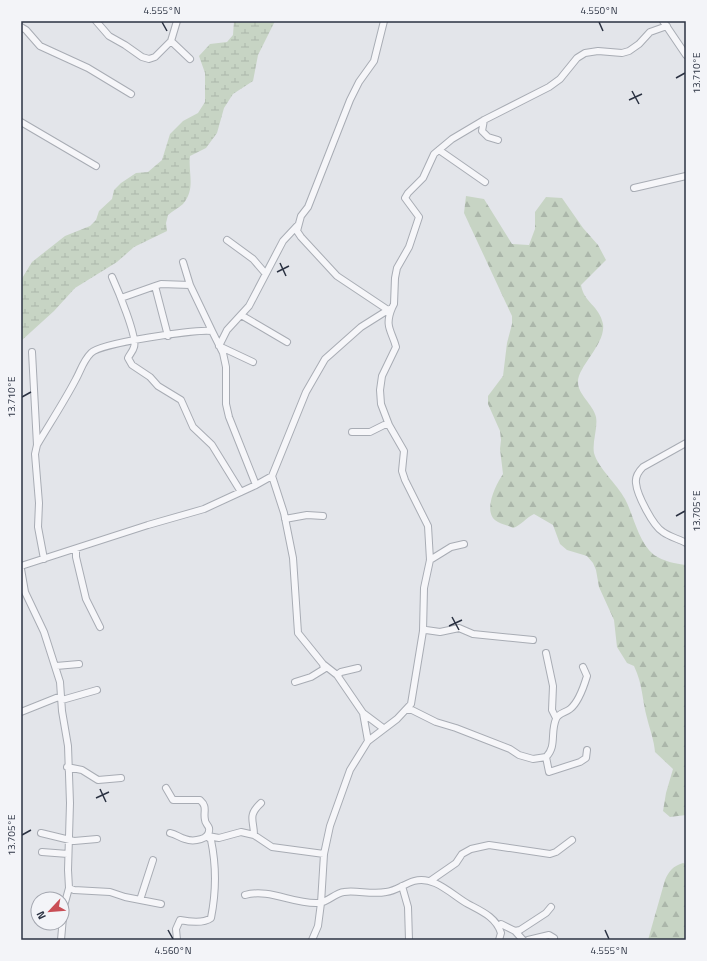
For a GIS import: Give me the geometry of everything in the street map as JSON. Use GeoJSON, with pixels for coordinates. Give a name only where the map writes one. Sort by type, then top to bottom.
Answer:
{"type":"FeatureCollection","features":[{"type":"Feature","properties":{"kind":"street"},"geometry":{"type":"LineString","coordinates":[[96,21],[109,36],[142,57],[155,57],[171,40],[177,21]]}},
{"type":"Feature","properties":{"kind":"street"},"geometry":{"type":"LineString","coordinates":[[219,346],[227,330],[249,306],[265,273],[283,242],[297,226],[301,216],[308,206],[350,100],[359,82],[374,61],[384,21]]}},
{"type":"Feature","properties":{"kind":"street"},"geometry":{"type":"LineString","coordinates":[[21,566],[148,525],[204,509],[272,476],[306,392],[325,359],[361,327],[390,309],[394,304],[395,278],[419,217],[406,198],[408,193],[423,178],[434,154],[452,139],[484,120],[549,87],[560,79],[577,58],[585,53],[598,51],[622,53],[629,51],[639,44],[650,32],[665,24],[686,55]]}},
{"type":"Feature","properties":{"kind":"street"},"geometry":{"type":"LineString","coordinates":[[21,27],[26,30],[40,46],[88,68],[131,94]]}},
{"type":"Feature","properties":{"kind":"street"},"geometry":{"type":"LineString","coordinates":[[171,40],[190,59]]}},
{"type":"Feature","properties":{"kind":"street"},"geometry":{"type":"LineString","coordinates":[[484,120],[482,131],[488,137],[498,140]]}},
{"type":"Feature","properties":{"kind":"street"},"geometry":{"type":"LineString","coordinates":[[21,122],[96,166]]}},
{"type":"Feature","properties":{"kind":"street"},"geometry":{"type":"LineString","coordinates":[[439,150],[485,182]]}},
{"type":"Feature","properties":{"kind":"street"},"geometry":{"type":"LineString","coordinates":[[634,188],[639,185],[686,176]]}},
{"type":"Feature","properties":{"kind":"street"},"geometry":{"type":"LineString","coordinates":[[297,226],[301,237],[337,276],[390,309]]}},
{"type":"Feature","properties":{"kind":"street"},"geometry":{"type":"LineString","coordinates":[[227,240],[254,259],[265,273]]}},
{"type":"Feature","properties":{"kind":"street"},"geometry":{"type":"LineString","coordinates":[[184,262],[190,285],[223,353],[226,367],[226,404],[229,417],[256,485]]}},
{"type":"Feature","properties":{"kind":"street"},"geometry":{"type":"LineString","coordinates":[[112,277],[134,339],[135,346],[128,358],[132,365],[150,377],[158,386],[181,400],[193,427],[212,445],[241,492]]}},
{"type":"Feature","properties":{"kind":"street"},"geometry":{"type":"LineString","coordinates":[[120,298],[161,284],[190,285]]}},
{"type":"Feature","properties":{"kind":"street"},"geometry":{"type":"LineString","coordinates":[[155,286],[168,336]]}},
{"type":"Feature","properties":{"kind":"street"},"geometry":{"type":"LineString","coordinates":[[312,940],[318,926],[322,903],[324,854],[330,826],[350,770],[368,741],[407,710],[413,697],[418,652],[423,631],[424,588],[430,560],[428,526],[404,480],[402,471],[404,451],[389,425],[381,404],[380,390],[382,376],[396,347],[388,330],[387,322],[390,309]]}},
{"type":"Feature","properties":{"kind":"street"},"geometry":{"type":"LineString","coordinates":[[241,315],[287,342]]}},
{"type":"Feature","properties":{"kind":"street"},"geometry":{"type":"LineString","coordinates":[[37,445],[76,379],[84,362],[92,352],[134,339],[168,336],[201,330],[212,331]]}},
{"type":"Feature","properties":{"kind":"street"},"geometry":{"type":"LineString","coordinates":[[219,346],[253,362]]}},
{"type":"Feature","properties":{"kind":"street"},"geometry":{"type":"LineString","coordinates":[[32,352],[37,445],[35,454],[39,503],[38,527],[44,559]]}},
{"type":"Feature","properties":{"kind":"street"},"geometry":{"type":"LineString","coordinates":[[352,432],[370,432],[384,425],[389,425]]}},
{"type":"Feature","properties":{"kind":"street"},"geometry":{"type":"LineString","coordinates":[[686,443],[643,467],[638,472],[636,484],[646,508],[658,528],[662,532],[686,543]]}},
{"type":"Feature","properties":{"kind":"street"},"geometry":{"type":"LineString","coordinates":[[272,476],[285,519],[293,558],[298,632],[323,664],[337,675],[362,713],[383,728]]}},
{"type":"Feature","properties":{"kind":"street"},"geometry":{"type":"LineString","coordinates":[[285,519],[307,515],[323,516]]}},
{"type":"Feature","properties":{"kind":"street"},"geometry":{"type":"LineString","coordinates":[[430,560],[451,547],[464,544]]}},
{"type":"Feature","properties":{"kind":"street"},"geometry":{"type":"LineString","coordinates":[[76,549],[76,557],[86,599],[100,627]]}},
{"type":"Feature","properties":{"kind":"street"},"geometry":{"type":"LineString","coordinates":[[21,569],[25,592],[44,632],[56,666],[60,682],[62,711],[68,746],[67,767],[70,803],[68,841],[69,888],[64,906],[61,940]]}},
{"type":"Feature","properties":{"kind":"street"},"geometry":{"type":"LineString","coordinates":[[423,631],[440,632],[459,628],[473,634],[533,640]]}},
{"type":"Feature","properties":{"kind":"street"},"geometry":{"type":"LineString","coordinates":[[546,653],[553,686],[552,710],[556,718]]}},
{"type":"Feature","properties":{"kind":"street"},"geometry":{"type":"LineString","coordinates":[[56,666],[79,664]]}},
{"type":"Feature","properties":{"kind":"street"},"geometry":{"type":"LineString","coordinates":[[296,682],[310,677],[324,669],[323,664]]}},
{"type":"Feature","properties":{"kind":"street"},"geometry":{"type":"LineString","coordinates":[[407,710],[412,710],[436,722],[478,737],[519,755],[533,759],[546,757],[553,747],[553,729],[556,718],[560,714],[571,709],[584,689],[587,676],[583,667]]}},
{"type":"Feature","properties":{"kind":"street"},"geometry":{"type":"LineString","coordinates":[[337,675],[341,672],[358,668]]}},
{"type":"Feature","properties":{"kind":"street"},"geometry":{"type":"LineString","coordinates":[[21,712],[61,698],[97,690]]}},
{"type":"Feature","properties":{"kind":"street"},"geometry":{"type":"LineString","coordinates":[[362,713],[368,741]]}},
{"type":"Feature","properties":{"kind":"street"},"geometry":{"type":"LineString","coordinates":[[546,757],[549,772],[580,762],[586,758],[587,750]]}},
{"type":"Feature","properties":{"kind":"street"},"geometry":{"type":"LineString","coordinates":[[67,767],[82,770],[98,780],[120,778]]}},
{"type":"Feature","properties":{"kind":"street"},"geometry":{"type":"LineString","coordinates":[[166,788],[173,800],[200,800],[204,804],[206,809],[204,819],[209,828],[207,836]]}},
{"type":"Feature","properties":{"kind":"street"},"geometry":{"type":"LineString","coordinates":[[254,835],[252,812],[261,802]]}},
{"type":"Feature","properties":{"kind":"street"},"geometry":{"type":"LineString","coordinates":[[170,834],[190,840],[202,839],[207,836],[219,838],[241,832],[254,835],[272,847],[324,854]]}},
{"type":"Feature","properties":{"kind":"street"},"geometry":{"type":"LineString","coordinates":[[41,833],[68,841],[97,839]]}},
{"type":"Feature","properties":{"kind":"street"},"geometry":{"type":"LineString","coordinates":[[177,940],[176,929],[180,920],[191,922],[207,921],[211,918],[214,887],[214,853],[211,840],[207,836]]}},
{"type":"Feature","properties":{"kind":"street"},"geometry":{"type":"LineString","coordinates":[[430,881],[456,863],[462,854],[471,848],[489,845],[550,854],[556,852],[572,840]]}},
{"type":"Feature","properties":{"kind":"street"},"geometry":{"type":"LineString","coordinates":[[42,852],[68,854]]}},
{"type":"Feature","properties":{"kind":"street"},"geometry":{"type":"LineString","coordinates":[[140,900],[153,860]]}},
{"type":"Feature","properties":{"kind":"street"},"geometry":{"type":"LineString","coordinates":[[245,895],[255,892],[285,897],[305,903],[322,903],[338,893],[345,891],[384,893],[418,880],[430,881],[486,913],[499,926],[501,933],[499,940]]}},
{"type":"Feature","properties":{"kind":"street"},"geometry":{"type":"LineString","coordinates":[[402,886],[408,907],[409,940]]}},
{"type":"Feature","properties":{"kind":"street"},"geometry":{"type":"LineString","coordinates":[[69,888],[74,890],[110,892],[160,904]]}},
{"type":"Feature","properties":{"kind":"street"},"geometry":{"type":"LineString","coordinates":[[515,931],[520,930],[546,913],[551,907]]}},
{"type":"Feature","properties":{"kind":"street"},"geometry":{"type":"LineString","coordinates":[[499,926],[501,924],[506,925],[515,931],[523,940]]}},
{"type":"Feature","properties":{"kind":"street"},"geometry":{"type":"LineString","coordinates":[[528,940],[549,935],[554,938]]}},
{"type":"Feature","properties":{"kind":"green space"},"geometry":{"type":"Polygon","coordinates":[[[234,21],[275,21],[258,55],[253,81],[233,94],[224,108],[217,133],[206,148],[190,156],[191,181],[189,193],[183,204],[168,215],[166,223],[167,231],[134,247],[117,262],[75,288],[54,311],[21,341],[21,280],[32,262],[65,236],[90,226],[96,220],[99,211],[112,199],[114,190],[121,183],[136,173],[148,172],[162,160],[170,134],[183,121],[198,113],[205,102],[205,73],[199,56],[210,44],[227,42],[233,35],[234,21]]]}},
{"type":"Feature","properties":{"kind":"green space"},"geometry":{"type":"Polygon","coordinates":[[[466,196],[484,199],[512,244],[529,245],[535,229],[535,212],[546,197],[562,198],[583,228],[598,245],[606,260],[581,285],[585,296],[601,318],[603,332],[596,347],[582,369],[578,382],[580,391],[592,408],[596,417],[594,453],[596,459],[625,499],[644,543],[654,555],[661,559],[686,565],[686,815],[670,817],[663,811],[666,793],[673,769],[655,752],[639,680],[634,666],[627,663],[617,647],[614,620],[599,587],[596,570],[593,563],[587,556],[567,550],[560,544],[553,525],[534,514],[513,528],[498,522],[493,518],[491,513],[490,506],[494,491],[503,474],[500,449],[500,431],[488,404],[488,396],[503,376],[512,316],[464,213],[466,196]]]}},
{"type":"Feature","properties":{"kind":"green space"},"geometry":{"type":"Polygon","coordinates":[[[683,863],[686,864],[686,940],[648,940],[665,880],[672,869],[683,863]]]}}]}
